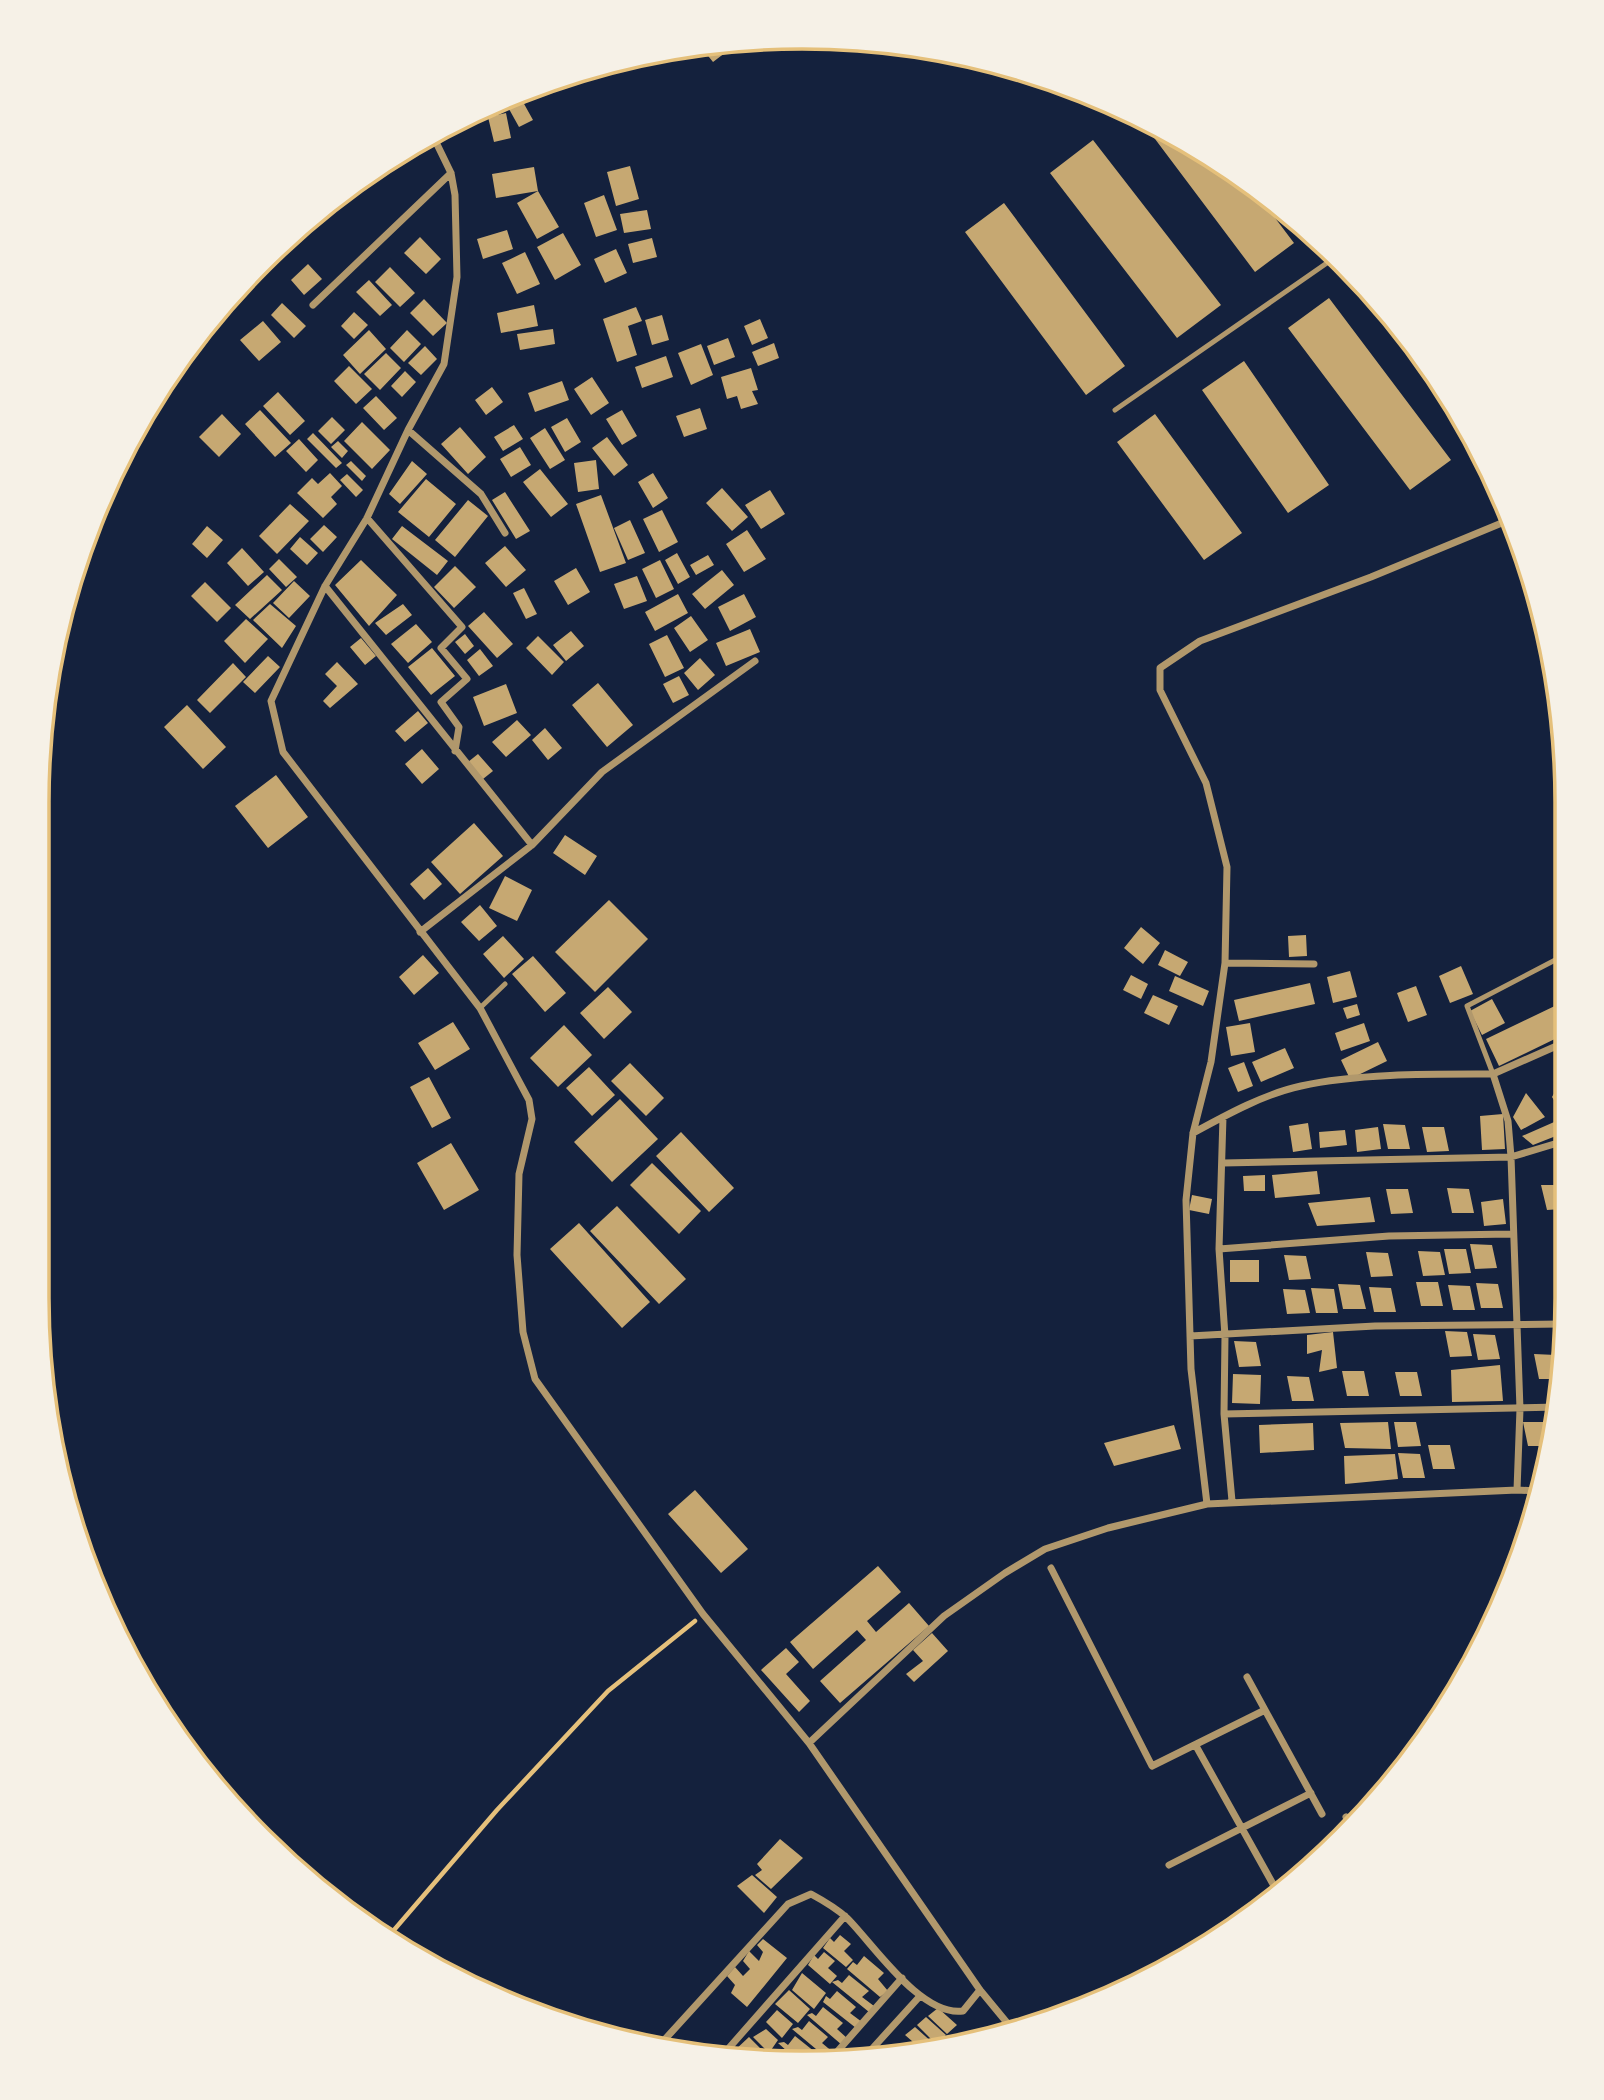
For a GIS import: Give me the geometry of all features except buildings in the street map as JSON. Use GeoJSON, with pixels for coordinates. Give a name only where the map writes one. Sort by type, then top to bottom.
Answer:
{"type":"FeatureCollection","features":[{"type":"Feature","properties":{"kind":"street"},"geometry":{"type":"LineString","coordinates":[[437,144],[451,173],[456,195],[457,277],[444,364],[408,430],[367,518],[325,586],[271,701],[283,752],[480,1008],[529,1100],[532,1119],[519,1174],[517,1255],[523,1332],[535,1379],[704,1614],[809,1743],[980,1990],[1007,2022]]}},
{"type":"Feature","properties":{"kind":"street"},"geometry":{"type":"LineString","coordinates":[[313,305],[451,173]]}},
{"type":"Feature","properties":{"kind":"street"},"geometry":{"type":"LineString","coordinates":[[408,430],[481,494],[505,533]]}},
{"type":"Feature","properties":{"kind":"street"},"geometry":{"type":"LineString","coordinates":[[367,518],[462,627],[440,648],[467,679],[441,702],[459,727],[455,751]]}},
{"type":"Feature","properties":{"kind":"street"},"geometry":{"type":"LineString","coordinates":[[1207,1504],[1190,1336],[1186,1200],[1194,1133],[1211,1062],[1225,963],[1227,867],[1206,783],[1160,690],[1160,668],[1200,641],[1371,577],[1501,523]]}},
{"type":"Feature","properties":{"kind":"street"},"geometry":{"type":"LineString","coordinates":[[325,586],[532,845]]}},
{"type":"Feature","properties":{"kind":"street"},"geometry":{"type":"LineString","coordinates":[[420,932],[532,845],[602,772],[755,661]]}},
{"type":"Feature","properties":{"kind":"street"},"geometry":{"type":"LineString","coordinates":[[1225,963],[1314,964]]}},
{"type":"Feature","properties":{"kind":"street"},"geometry":{"type":"LineString","coordinates":[[1194,1133],[1223,1117],[1300,1086],[1372,1077],[1493,1074],[1555,1047]]}},
{"type":"Feature","properties":{"kind":"street"},"geometry":{"type":"LineString","coordinates":[[1493,1074],[1508,1121],[1511,1157],[1511,1234],[1520,1409],[1517,1490]]}},
{"type":"Feature","properties":{"kind":"street"},"geometry":{"type":"LineString","coordinates":[[1223,1117],[1219,1250],[1225,1336],[1224,1414],[1232,1501]]}},
{"type":"Feature","properties":{"kind":"street"},"geometry":{"type":"LineString","coordinates":[[1223,1163],[1511,1157],[1555,1144]]}},
{"type":"Feature","properties":{"kind":"street"},"geometry":{"type":"LineString","coordinates":[[1544,1149],[1555,1150]]}},
{"type":"Feature","properties":{"kind":"street"},"geometry":{"type":"LineString","coordinates":[[1219,1250],[1389,1236],[1511,1234]]}},
{"type":"Feature","properties":{"kind":"street"},"geometry":{"type":"LineString","coordinates":[[1190,1336],[1376,1326],[1515,1322],[1554,1324]]}},
{"type":"Feature","properties":{"kind":"street"},"geometry":{"type":"LineString","coordinates":[[1224,1414],[1547,1408]]}},
{"type":"Feature","properties":{"kind":"street"},"geometry":{"type":"LineString","coordinates":[[809,1743],[944,1616],[1004,1573],[1045,1549],[1096,1532],[1207,1504],[1530,1491]]}},
{"type":"Feature","properties":{"kind":"street"},"geometry":{"type":"LineString","coordinates":[[1051,1568],[1149,1763],[1157,1766],[1265,1710]]}},
{"type":"Feature","properties":{"kind":"street"},"geometry":{"type":"LineString","coordinates":[[1247,1677],[1322,1814]]}},
{"type":"Feature","properties":{"kind":"street"},"geometry":{"type":"LineString","coordinates":[[1196,1746],[1239,1828],[1273,1884]]}},
{"type":"Feature","properties":{"kind":"street"},"geometry":{"type":"LineString","coordinates":[[1169,1865],[1311,1793]]}},
{"type":"Feature","properties":{"kind":"street"},"geometry":{"type":"LineString","coordinates":[[665,2039],[788,1904],[811,1894],[845,1916],[920,1996],[953,2012],[963,2011],[980,1990]]}},
{"type":"Feature","properties":{"kind":"street"},"geometry":{"type":"LineString","coordinates":[[730,2047],[845,1916]]}},
{"type":"Feature","properties":{"kind":"street"},"geometry":{"type":"LineString","coordinates":[[839,2049],[902,1978]]}},
{"type":"Feature","properties":{"kind":"street"},"geometry":{"type":"LineString","coordinates":[[874,2047],[920,1996]]}},
{"type":"Feature","properties":{"kind":"lane"},"geometry":{"type":"LineString","coordinates":[[1115,410],[1327,263]]}},
{"type":"Feature","properties":{"kind":"lane"},"geometry":{"type":"LineString","coordinates":[[1493,1074],[1466,1008],[1469,1003],[1555,960]]}},
{"type":"Feature","properties":{"kind":"lane"},"geometry":{"type":"LineString","coordinates":[[480,1008],[505,984]]}},
{"type":"Feature","properties":{"kind":"path"},"geometry":{"type":"LineString","coordinates":[[394,1930],[497,1810],[608,1691],[704,1614]]}}]}
